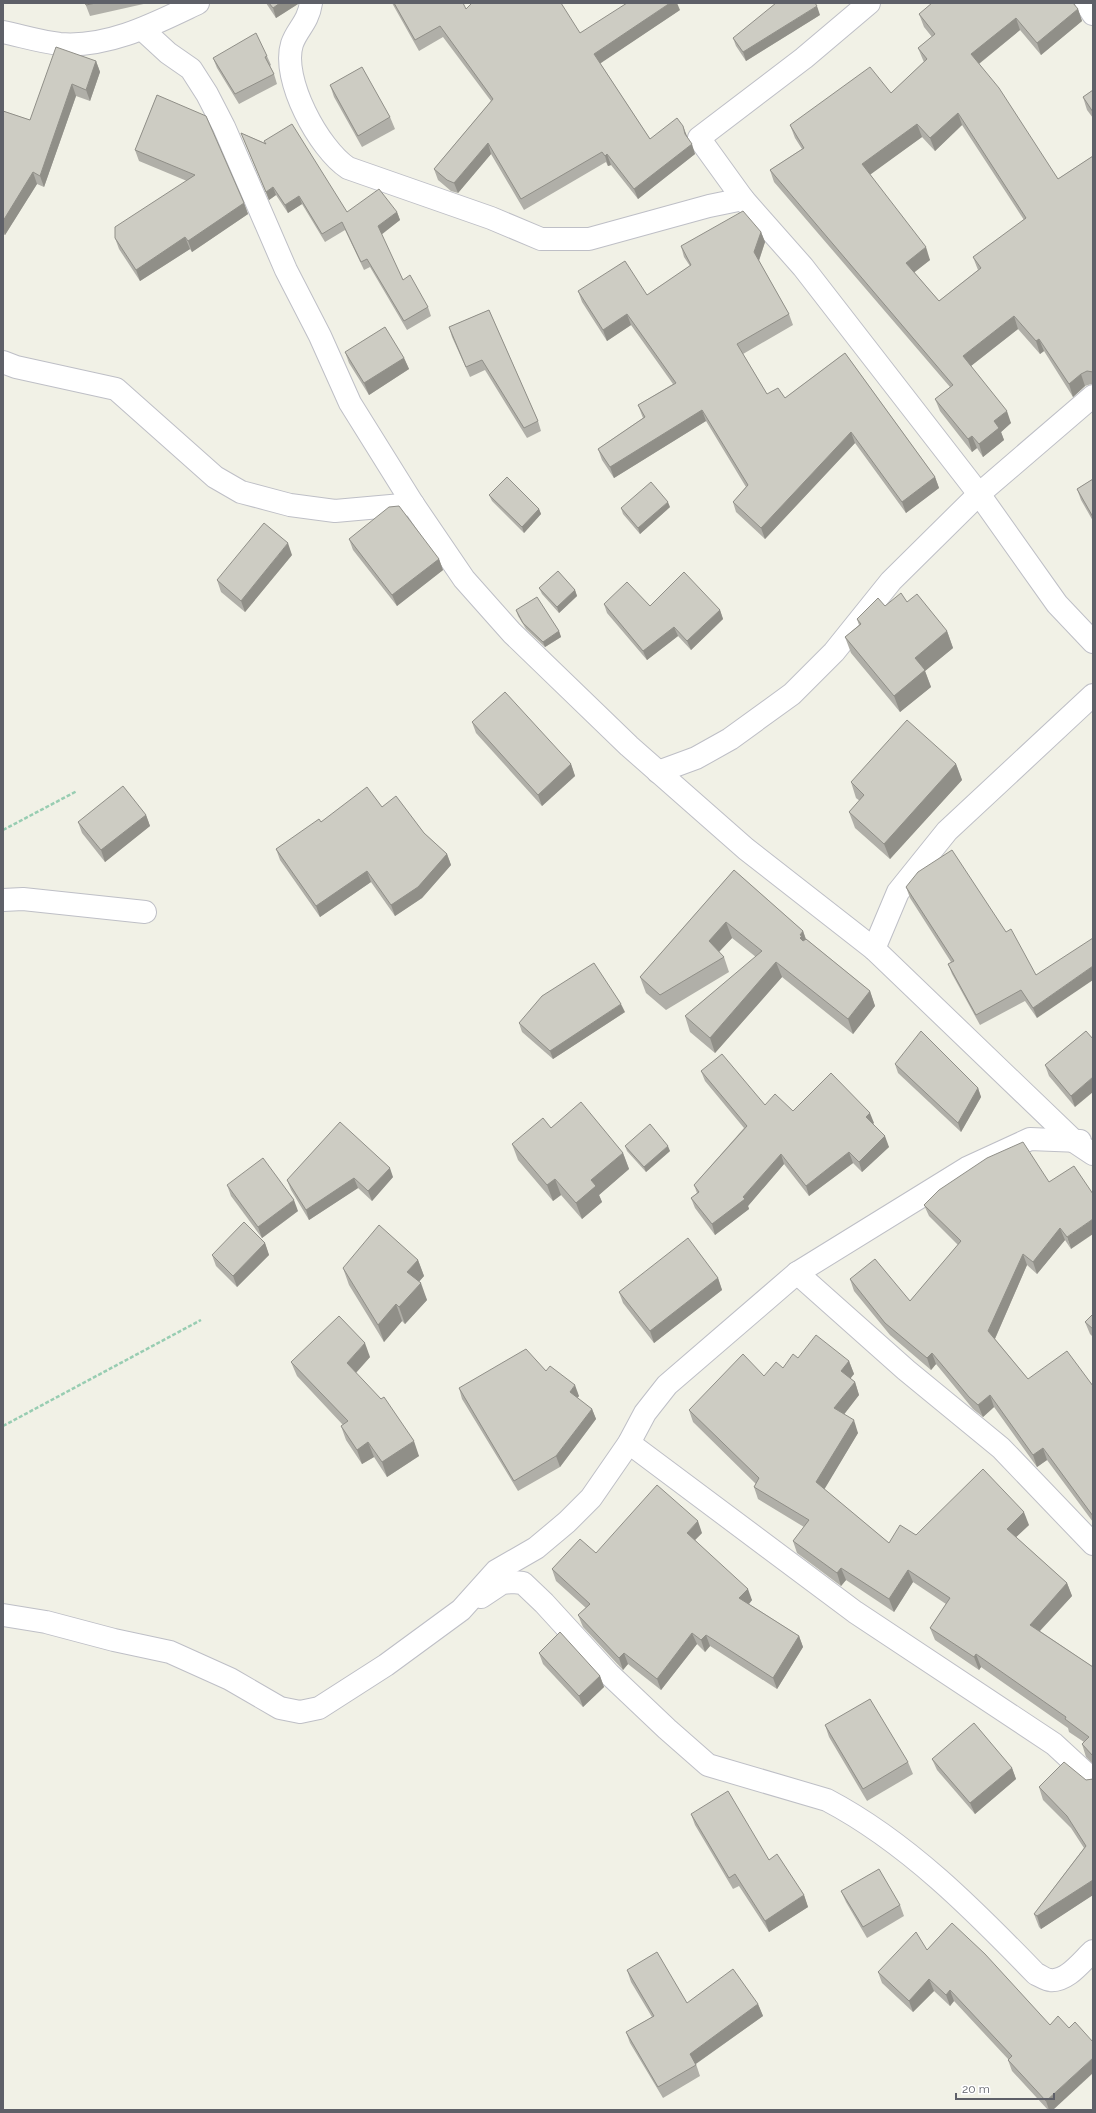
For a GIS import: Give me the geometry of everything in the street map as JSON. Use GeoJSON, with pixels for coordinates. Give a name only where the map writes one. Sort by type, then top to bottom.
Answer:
{"type":"FeatureCollection","features":[{"type":"Feature","properties":{"kind":"street"},"geometry":{"type":"LineString","coordinates":[[3,32],[61,44],[100,41],[142,30],[198,3]]}},
{"type":"Feature","properties":{"kind":"street"},"geometry":{"type":"LineString","coordinates":[[311,3],[309,15],[292,44],[290,69],[309,122],[327,150],[337,161],[348,168],[490,218],[541,239],[589,238],[709,206],[743,199]]}},
{"type":"Feature","properties":{"kind":"street"},"geometry":{"type":"LineString","coordinates":[[869,3],[804,58],[699,138],[743,199],[803,267],[979,494],[1057,604],[1093,642]]}},
{"type":"Feature","properties":{"kind":"street"},"geometry":{"type":"LineString","coordinates":[[1086,3],[1093,14]]}},
{"type":"Feature","properties":{"kind":"street"},"geometry":{"type":"LineString","coordinates":[[142,30],[168,53],[191,69],[207,94],[224,127],[280,256],[320,336],[350,403],[413,504],[464,579],[512,633],[658,772],[746,849],[874,949],[1084,1140],[1093,1154]]}},
{"type":"Feature","properties":{"kind":"street"},"geometry":{"type":"LineString","coordinates":[[3,362],[16,367],[116,388],[215,477],[241,492],[290,505],[335,511],[413,504]]}},
{"type":"Feature","properties":{"kind":"street"},"geometry":{"type":"LineString","coordinates":[[658,772],[696,758],[730,739],[792,694],[834,652],[891,581],[979,494],[1093,396]]}},
{"type":"Feature","properties":{"kind":"street"},"geometry":{"type":"LineString","coordinates":[[874,949],[898,892],[946,831],[1093,695]]}},
{"type":"Feature","properties":{"kind":"street"},"geometry":{"type":"LineString","coordinates":[[3,900],[23,899],[145,912]]}},
{"type":"Feature","properties":{"kind":"street"},"geometry":{"type":"LineString","coordinates":[[461,1610],[496,1571],[536,1548],[586,1503],[629,1443],[645,1413],[667,1385],[797,1273],[967,1168],[1030,1140],[1084,1140]]}},
{"type":"Feature","properties":{"kind":"street"},"geometry":{"type":"LineString","coordinates":[[797,1273],[906,1370],[1001,1448],[1093,1544]]}},
{"type":"Feature","properties":{"kind":"street"},"geometry":{"type":"LineString","coordinates":[[629,1443],[855,1612],[1054,1744],[1093,1780]]}},
{"type":"Feature","properties":{"kind":"street"},"geometry":{"type":"LineString","coordinates":[[3,1615],[46,1622],[114,1640],[170,1652],[230,1679],[280,1708],[300,1712],[319,1708],[339,1696],[461,1610],[502,1584],[513,1582],[523,1583],[544,1603],[615,1679],[667,1729],[708,1765],[827,1800],[844,1809],[906,1852],[963,1900],[1036,1974],[1049,1980],[1059,1980],[1093,1951]]}},
{"type":"Feature","properties":{"kind":"path"},"geometry":{"type":"LineString","coordinates":[[3,830],[77,791]]}},
{"type":"Feature","properties":{"kind":"path"},"geometry":{"type":"LineString","coordinates":[[3,1426],[201,1320]]}},
{"type":"Feature","properties":{"kind":"building"},"geometry":{"type":"Polygon","coordinates":[[[85,3],[96,3],[86,5],[85,3]]]}},
{"type":"Feature","properties":{"kind":"building"},"geometry":{"type":"Polygon","coordinates":[[[269,3],[280,3],[273,8],[269,3]]]}},
{"type":"Feature","properties":{"kind":"building"},"geometry":{"type":"Polygon","coordinates":[[[394,3],[463,3],[466,9],[472,3],[561,3],[580,33],[627,3],[670,3],[594,54],[650,139],[677,118],[692,144],[634,189],[607,154],[605,156],[602,152],[521,199],[488,143],[454,183],[447,180],[434,169],[493,99],[440,26],[415,40],[394,3]]]}},
{"type":"Feature","properties":{"kind":"building"},"geometry":{"type":"Polygon","coordinates":[[[776,3],[815,3],[817,6],[743,52],[733,38],[776,3]]]}},
{"type":"Feature","properties":{"kind":"building"},"geometry":{"type":"Polygon","coordinates":[[[932,3],[1073,3],[1078,9],[1037,43],[1016,18],[971,54],[999,88],[1058,179],[1093,156],[1093,372],[1087,371],[1081,374],[1069,384],[1039,339],[1036,341],[1014,316],[963,356],[1007,411],[994,421],[999,428],[979,444],[972,436],[968,439],[935,399],[953,385],[770,170],[804,148],[790,125],[870,67],[891,93],[927,59],[918,48],[935,34],[919,14],[932,3]],[[958,113],[930,138],[917,124],[862,164],[926,247],[906,263],[939,301],[981,268],[973,257],[1026,218],[958,113]]]}},
{"type":"Feature","properties":{"kind":"building"},"geometry":{"type":"Polygon","coordinates":[[[256,33],[267,56],[265,57],[274,74],[235,94],[213,58],[256,33]]]}},
{"type":"Feature","properties":{"kind":"building"},"geometry":{"type":"Polygon","coordinates":[[[56,47],[96,61],[86,90],[72,84],[40,176],[33,172],[3,221],[3,111],[30,120],[56,47]]]}},
{"type":"Feature","properties":{"kind":"building"},"geometry":{"type":"Polygon","coordinates":[[[362,67],[390,117],[358,136],[330,85],[362,67]]]}},
{"type":"Feature","properties":{"kind":"building"},"geometry":{"type":"Polygon","coordinates":[[[1093,90],[1093,112],[1083,97],[1093,90]]]}},
{"type":"Feature","properties":{"kind":"building"},"geometry":{"type":"Polygon","coordinates":[[[157,95],[206,116],[244,203],[188,241],[185,237],[136,270],[115,238],[115,227],[195,175],[135,150],[157,95]]]}},
{"type":"Feature","properties":{"kind":"building"},"geometry":{"type":"Polygon","coordinates":[[[292,124],[347,212],[379,189],[397,212],[378,226],[403,280],[410,275],[428,307],[404,321],[367,259],[361,262],[342,222],[322,234],[299,196],[285,205],[273,187],[266,192],[241,133],[266,144],[264,141],[292,124]]]}},
{"type":"Feature","properties":{"kind":"building"},"geometry":{"type":"Polygon","coordinates":[[[743,211],[761,232],[754,252],[789,314],[737,344],[767,394],[778,388],[785,398],[845,353],[935,477],[902,502],[851,432],[761,528],[733,502],[748,485],[702,410],[610,467],[598,449],[645,417],[638,405],[676,383],[627,314],[603,330],[578,291],[625,261],[647,295],[691,265],[681,246],[743,211]]]}},
{"type":"Feature","properties":{"kind":"building"},"geometry":{"type":"Polygon","coordinates":[[[489,310],[538,421],[524,428],[482,360],[466,367],[449,327],[489,310]]]}},
{"type":"Feature","properties":{"kind":"building"},"geometry":{"type":"Polygon","coordinates":[[[385,327],[404,358],[364,383],[345,352],[385,327]]]}},
{"type":"Feature","properties":{"kind":"building"},"geometry":{"type":"Polygon","coordinates":[[[507,477],[539,509],[522,527],[489,495],[507,477]]]}},
{"type":"Feature","properties":{"kind":"building"},"geometry":{"type":"Polygon","coordinates":[[[1093,479],[1093,517],[1077,489],[1093,479]]]}},
{"type":"Feature","properties":{"kind":"building"},"geometry":{"type":"Polygon","coordinates":[[[651,482],[668,502],[638,528],[621,508],[651,482]]]}},
{"type":"Feature","properties":{"kind":"building"},"geometry":{"type":"Polygon","coordinates":[[[399,506],[439,559],[392,595],[349,539],[389,507],[399,506]]]}},
{"type":"Feature","properties":{"kind":"building"},"geometry":{"type":"Polygon","coordinates":[[[264,523],[288,543],[241,601],[217,580],[264,523]]]}},
{"type":"Feature","properties":{"kind":"building"},"geometry":{"type":"Polygon","coordinates":[[[558,571],[575,590],[557,607],[539,588],[558,571]]]}},
{"type":"Feature","properties":{"kind":"building"},"geometry":{"type":"Polygon","coordinates":[[[684,572],[720,610],[687,641],[674,627],[643,651],[604,604],[627,582],[650,606],[684,572]]]}},
{"type":"Feature","properties":{"kind":"building"},"geometry":{"type":"Polygon","coordinates":[[[901,593],[907,602],[917,594],[947,631],[915,658],[925,670],[894,696],[845,637],[861,624],[857,619],[878,598],[885,606],[901,593]]]}},
{"type":"Feature","properties":{"kind":"building"},"geometry":{"type":"Polygon","coordinates":[[[537,597],[559,631],[543,642],[523,623],[516,610],[537,597]]]}},
{"type":"Feature","properties":{"kind":"building"},"geometry":{"type":"Polygon","coordinates":[[[505,692],[571,764],[538,795],[472,722],[505,692]]]}},
{"type":"Feature","properties":{"kind":"building"},"geometry":{"type":"Polygon","coordinates":[[[907,720],[956,764],[884,844],[849,812],[864,795],[851,782],[907,720]]]}},
{"type":"Feature","properties":{"kind":"building"},"geometry":{"type":"Polygon","coordinates":[[[123,786],[146,815],[101,850],[78,822],[123,786]]]}},
{"type":"Feature","properties":{"kind":"building"},"geometry":{"type":"Polygon","coordinates":[[[367,787],[382,807],[396,796],[424,833],[447,854],[418,887],[391,905],[367,871],[316,906],[276,849],[319,819],[321,822],[367,787]]]}},
{"type":"Feature","properties":{"kind":"building"},"geometry":{"type":"Polygon","coordinates":[[[952,850],[1006,932],[1011,929],[1036,975],[1093,938],[1093,966],[1033,1008],[1021,990],[976,1015],[948,964],[954,961],[906,887],[918,872],[952,850]]]}},
{"type":"Feature","properties":{"kind":"building"},"geometry":{"type":"Polygon","coordinates":[[[734,870],[803,931],[800,938],[803,941],[806,939],[870,991],[848,1019],[776,962],[710,1038],[685,1016],[762,951],[726,922],[709,941],[724,957],[660,995],[640,977],[734,870]]]}},
{"type":"Feature","properties":{"kind":"building"},"geometry":{"type":"Polygon","coordinates":[[[594,963],[621,1004],[550,1051],[519,1023],[542,996],[594,963]]]}},
{"type":"Feature","properties":{"kind":"building"},"geometry":{"type":"Polygon","coordinates":[[[921,1031],[978,1088],[958,1123],[895,1064],[921,1031]]]}},
{"type":"Feature","properties":{"kind":"building"},"geometry":{"type":"Polygon","coordinates":[[[1086,1031],[1093,1039],[1093,1077],[1071,1096],[1045,1065],[1086,1031]]]}},
{"type":"Feature","properties":{"kind":"building"},"geometry":{"type":"Polygon","coordinates":[[[722,1054],[765,1105],[775,1094],[793,1111],[831,1073],[870,1113],[866,1117],[885,1136],[859,1162],[849,1152],[806,1186],[781,1154],[743,1197],[745,1199],[712,1224],[691,1198],[699,1192],[694,1185],[747,1126],[701,1071],[722,1054]]]}},
{"type":"Feature","properties":{"kind":"building"},"geometry":{"type":"Polygon","coordinates":[[[581,1102],[623,1153],[591,1180],[596,1186],[576,1203],[555,1179],[547,1185],[512,1144],[543,1118],[551,1128],[581,1102]]]}},
{"type":"Feature","properties":{"kind":"building"},"geometry":{"type":"Polygon","coordinates":[[[340,1122],[390,1168],[368,1191],[354,1178],[306,1210],[287,1180],[340,1122]]]}},
{"type":"Feature","properties":{"kind":"building"},"geometry":{"type":"Polygon","coordinates":[[[650,1124],[668,1146],[644,1167],[625,1146],[650,1124]]]}},
{"type":"Feature","properties":{"kind":"building"},"geometry":{"type":"Polygon","coordinates":[[[1023,1142],[1049,1182],[1074,1166],[1093,1194],[1093,1219],[1067,1237],[1060,1228],[1033,1262],[1023,1254],[988,1331],[1028,1379],[1067,1351],[1093,1386],[1093,1516],[1043,1448],[1033,1455],[990,1395],[978,1405],[969,1397],[932,1353],[927,1358],[885,1323],[850,1279],[875,1259],[910,1301],[961,1241],[924,1205],[939,1190],[987,1158],[1023,1142]]]}},
{"type":"Feature","properties":{"kind":"building"},"geometry":{"type":"Polygon","coordinates":[[[263,1158],[294,1200],[258,1227],[227,1185],[263,1158]]]}},
{"type":"Feature","properties":{"kind":"building"},"geometry":{"type":"Polygon","coordinates":[[[244,1222],[265,1243],[233,1276],[212,1255],[244,1222]]]}},
{"type":"Feature","properties":{"kind":"building"},"geometry":{"type":"Polygon","coordinates":[[[379,1225],[418,1260],[407,1272],[421,1283],[399,1307],[396,1304],[378,1325],[343,1268],[379,1225]]]}},
{"type":"Feature","properties":{"kind":"building"},"geometry":{"type":"Polygon","coordinates":[[[688,1238],[718,1278],[650,1331],[619,1292],[688,1238]]]}},
{"type":"Feature","properties":{"kind":"building"},"geometry":{"type":"Polygon","coordinates":[[[1093,1314],[1093,1329],[1085,1322],[1093,1314]]]}},
{"type":"Feature","properties":{"kind":"building"},"geometry":{"type":"Polygon","coordinates":[[[339,1316],[365,1343],[347,1363],[381,1399],[384,1397],[414,1441],[382,1462],[368,1442],[357,1450],[341,1426],[348,1421],[291,1362],[339,1316]]]}},
{"type":"Feature","properties":{"kind":"building"},"geometry":{"type":"Polygon","coordinates":[[[816,1335],[849,1361],[841,1371],[855,1382],[834,1408],[854,1420],[816,1482],[889,1543],[900,1525],[916,1535],[983,1469],[1024,1512],[1007,1529],[1067,1583],[1030,1625],[1093,1667],[1093,1756],[1082,1744],[1089,1737],[1065,1719],[1066,1717],[976,1654],[974,1657],[930,1628],[950,1598],[908,1570],[889,1599],[841,1568],[837,1573],[793,1541],[809,1520],[754,1487],[759,1478],[689,1410],[743,1354],[764,1376],[776,1362],[783,1368],[793,1354],[798,1358],[816,1335]]]}},
{"type":"Feature","properties":{"kind":"building"},"geometry":{"type":"Polygon","coordinates":[[[526,1349],[546,1371],[550,1366],[575,1385],[570,1392],[592,1409],[556,1456],[514,1481],[459,1388],[526,1349]]]}},
{"type":"Feature","properties":{"kind":"building"},"geometry":{"type":"Polygon","coordinates":[[[657,1485],[698,1521],[687,1533],[748,1589],[739,1598],[799,1636],[773,1678],[706,1635],[701,1640],[692,1633],[657,1679],[624,1653],[619,1658],[578,1615],[590,1604],[552,1569],[580,1539],[596,1553],[657,1485]]]}},
{"type":"Feature","properties":{"kind":"building"},"geometry":{"type":"Polygon","coordinates":[[[560,1632],[600,1676],[579,1696],[539,1653],[560,1632]]]}},
{"type":"Feature","properties":{"kind":"building"},"geometry":{"type":"Polygon","coordinates":[[[870,1699],[908,1762],[863,1789],[825,1725],[870,1699]]]}},
{"type":"Feature","properties":{"kind":"building"},"geometry":{"type":"Polygon","coordinates":[[[974,1723],[1012,1768],[970,1803],[932,1759],[974,1723]]]}},
{"type":"Feature","properties":{"kind":"building"},"geometry":{"type":"Polygon","coordinates":[[[1064,1762],[1086,1780],[1093,1779],[1093,1880],[1037,1916],[1034,1914],[1086,1846],[1067,1816],[1039,1787],[1064,1762]]]}},
{"type":"Feature","properties":{"kind":"building"},"geometry":{"type":"Polygon","coordinates":[[[728,1791],[769,1860],[777,1854],[804,1895],[765,1921],[735,1874],[729,1878],[691,1814],[728,1791]]]}},
{"type":"Feature","properties":{"kind":"building"},"geometry":{"type":"Polygon","coordinates":[[[879,1869],[900,1905],[863,1927],[841,1891],[879,1869]]]}},
{"type":"Feature","properties":{"kind":"building"},"geometry":{"type":"Polygon","coordinates":[[[952,1923],[985,1954],[1050,2025],[1058,2016],[1069,2028],[1075,2022],[1093,2042],[1093,2058],[1046,2101],[1008,2060],[1012,2056],[950,1990],[946,1995],[929,1979],[909,2001],[878,1972],[916,1932],[927,1950],[952,1923]]]}},
{"type":"Feature","properties":{"kind":"building"},"geometry":{"type":"Polygon","coordinates":[[[657,1952],[687,2003],[733,1969],[758,2004],[690,2054],[696,2065],[658,2087],[626,2032],[654,2016],[627,1970],[657,1952]]]}}]}
